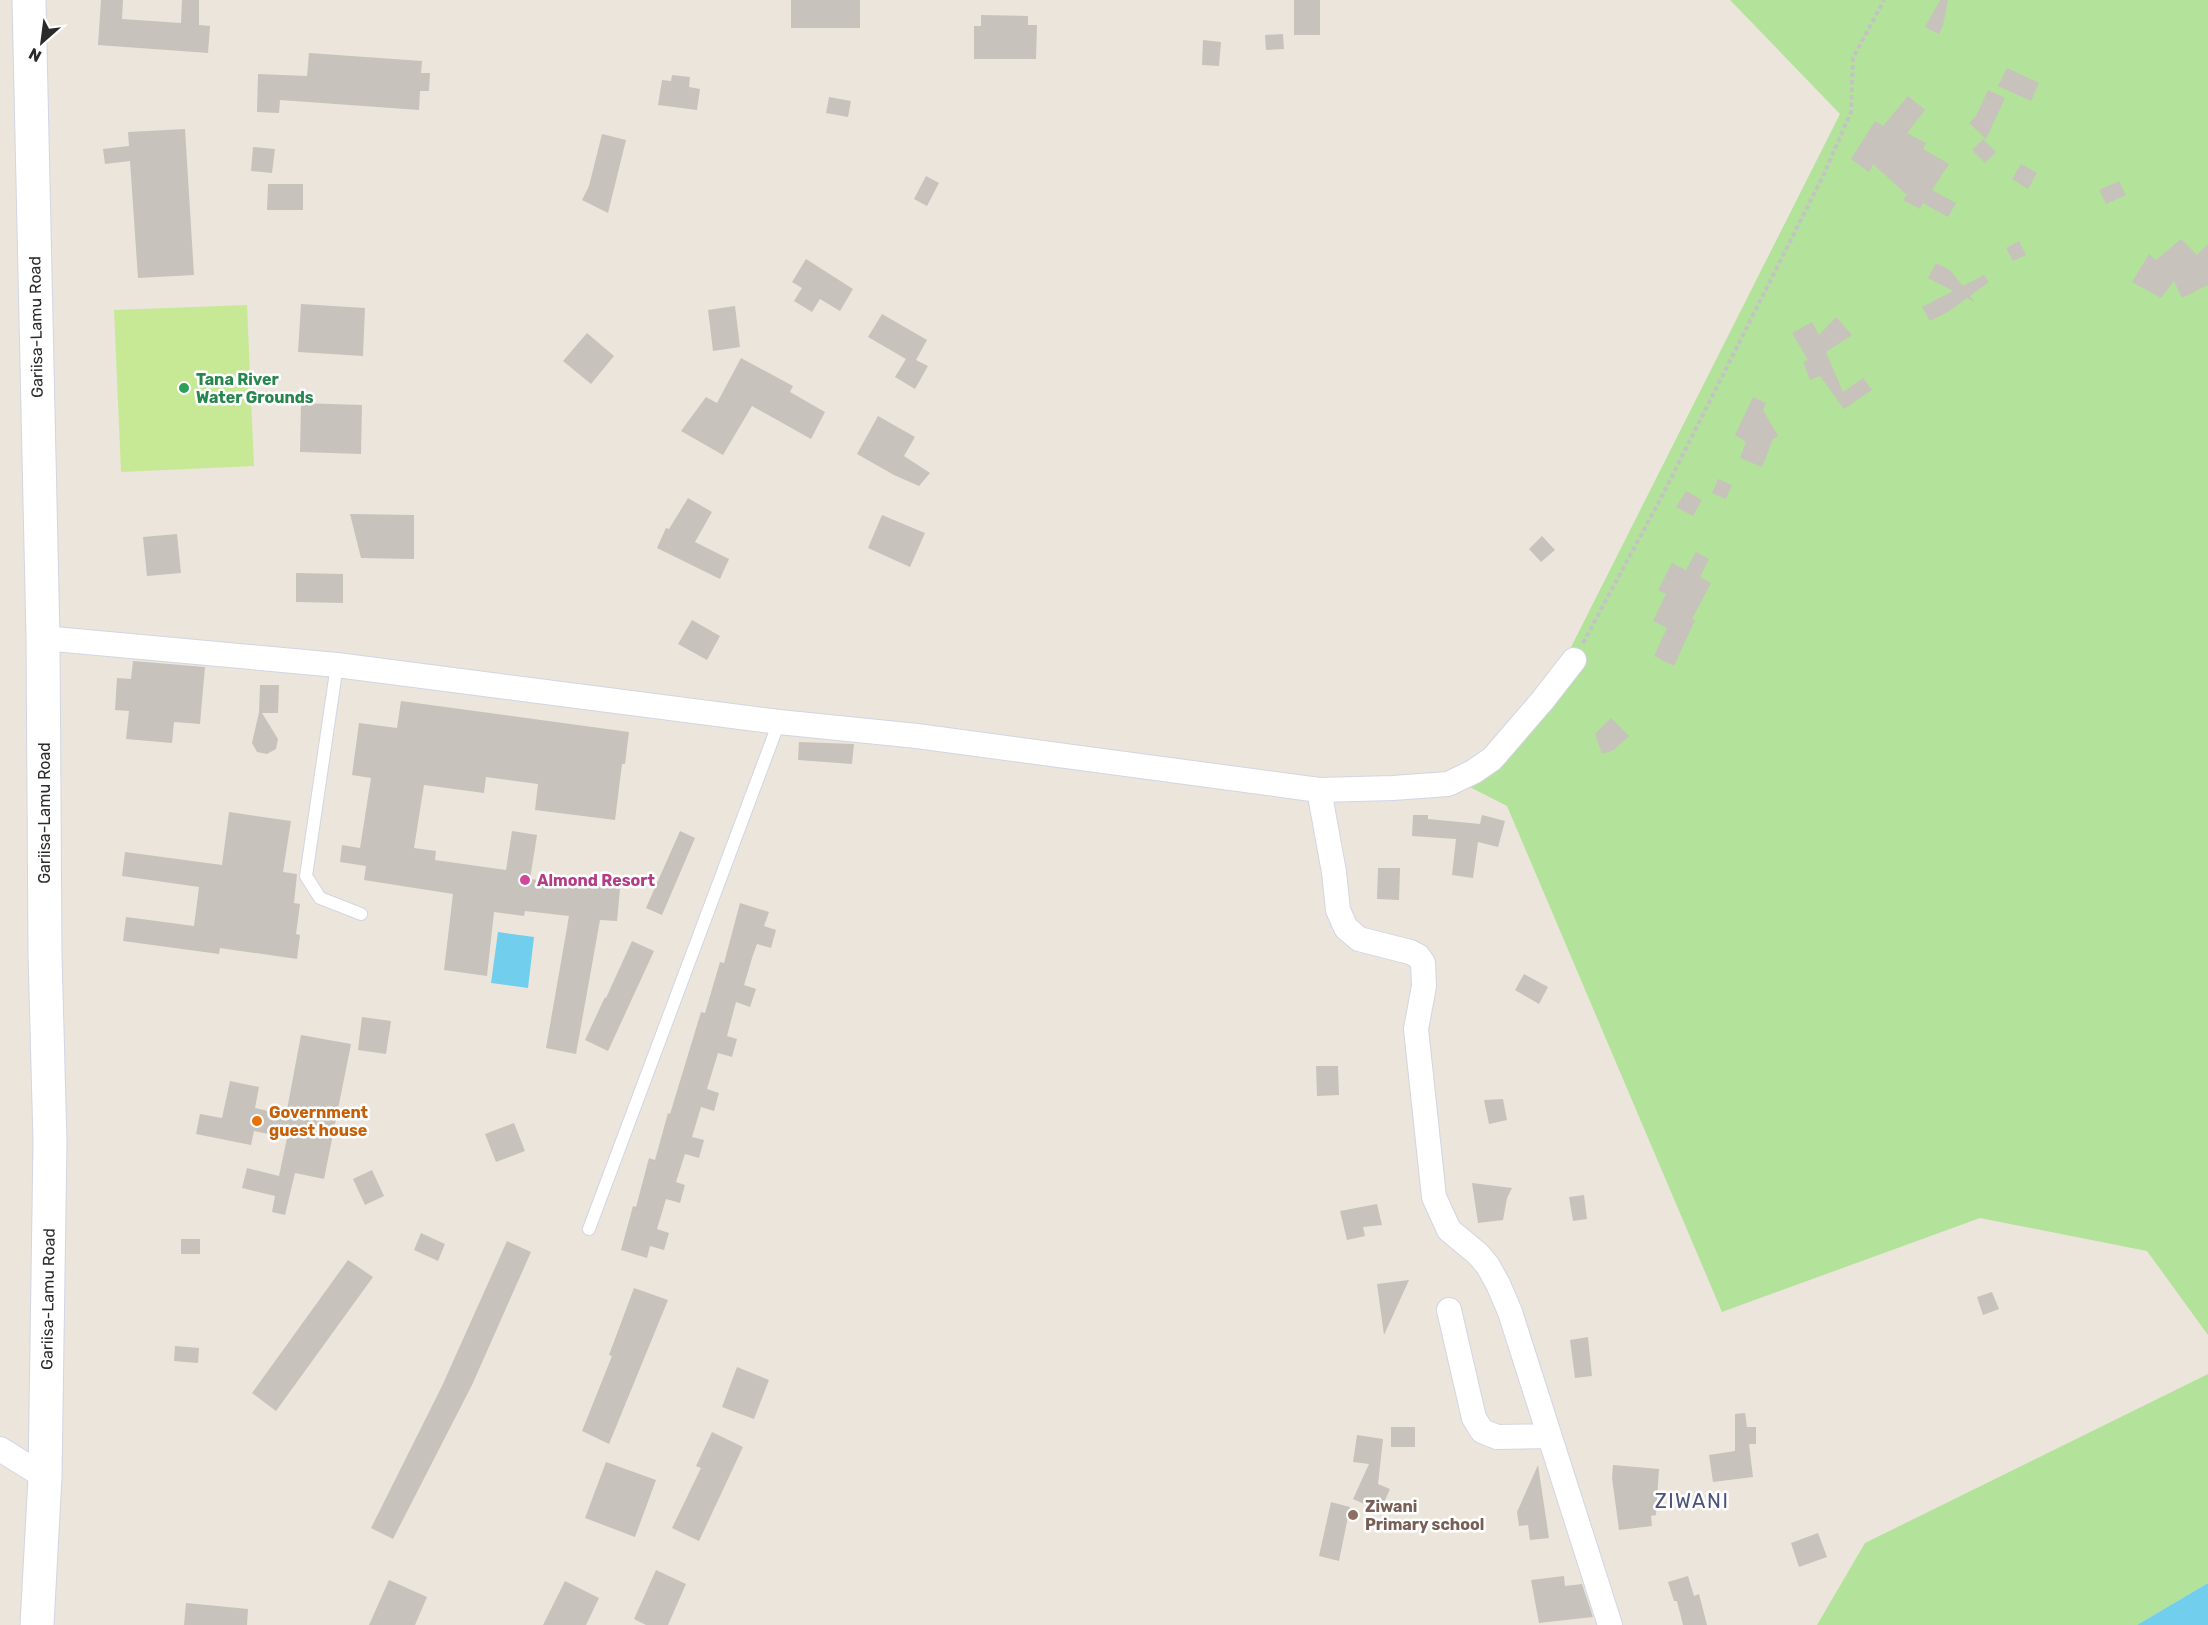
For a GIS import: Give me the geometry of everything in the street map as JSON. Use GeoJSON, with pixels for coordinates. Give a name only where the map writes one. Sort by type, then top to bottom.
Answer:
{"type":"FeatureCollection","features":[{"type":"Feature","properties":{"kind":"street","name":"Gariisa-Lamu Road"},"geometry":{"type":"LineString","coordinates":[[28,0],[43,638],[45,954],[50,1142],[45,1477],[37,1625]]}},
{"type":"Feature","properties":{"kind":"street"},"geometry":{"type":"LineString","coordinates":[[43,638],[337,665],[779,722],[929,738],[1319,790],[1448,784],[1473,772],[1492,759],[1574,660]]}},
{"type":"Feature","properties":{"kind":"street"},"geometry":{"type":"LineString","coordinates":[[1319,790],[1334,872],[1338,910],[1346,928],[1359,939],[1410,952],[1418,956],[1423,963],[1424,986],[1416,1029],[1434,1197],[1449,1230],[1478,1254],[1498,1284],[1510,1312],[1610,1625]]}},
{"type":"Feature","properties":{"kind":"street"},"geometry":{"type":"LineString","coordinates":[[1449,1310],[1474,1418],[1482,1431],[1497,1437],[1548,1436]]}},
{"type":"Feature","properties":{"kind":"street"},"geometry":{"type":"LineString","coordinates":[[0,1449],[45,1477]]}},
{"type":"Feature","properties":{"kind":"lane"},"geometry":{"type":"LineString","coordinates":[[337,665],[306,876],[320,898],[361,914]]}},
{"type":"Feature","properties":{"kind":"lane"},"geometry":{"type":"LineString","coordinates":[[588,1229],[779,722]]}},
{"type":"Feature","properties":{"kind":"path"},"geometry":{"type":"LineString","coordinates":[[1574,660],[1661,498],[1823,176],[1851,111],[1853,58],[1884,0]]}},
{"type":"Feature","properties":{"kind":"green space"},"geometry":{"type":"Polygon","coordinates":[[[1730,0],[2208,0],[2208,1335],[2147,1251],[1980,1218],[1722,1312],[1507,806],[1460,782],[1561,667],[1840,114],[1730,0]]]}},
{"type":"Feature","properties":{"kind":"green space","name":"Tana River Water Grounds"},"geometry":{"type":"Polygon","coordinates":[[[247,305],[254,466],[121,472],[114,310],[247,305]]]}},
{"type":"Feature","properties":{"kind":"green space"},"geometry":{"type":"Polygon","coordinates":[[[2208,1374],[2208,1583],[2137,1625],[1817,1625],[1865,1543],[2208,1374]]]}},
{"type":"Feature","properties":{"kind":"water"},"geometry":{"type":"Polygon","coordinates":[[[498,932],[534,937],[528,988],[491,983],[498,932]]]}},
{"type":"Feature","properties":{"kind":"water"},"geometry":{"type":"Polygon","coordinates":[[[2208,1583],[2208,1625],[2137,1625],[2208,1583]]]}},
{"type":"Feature","properties":{"kind":"building"},"geometry":{"type":"Polygon","coordinates":[[[101,0],[123,0],[122,19],[181,23],[182,0],[199,0],[199,25],[210,26],[208,53],[98,45],[101,0]]]}},
{"type":"Feature","properties":{"kind":"building"},"geometry":{"type":"Polygon","coordinates":[[[791,0],[860,0],[860,28],[791,28],[791,0]]]}},
{"type":"Feature","properties":{"kind":"building"},"geometry":{"type":"Polygon","coordinates":[[[1294,0],[1320,0],[1320,35],[1294,35],[1294,0]]]}},
{"type":"Feature","properties":{"kind":"building"},"geometry":{"type":"Polygon","coordinates":[[[1940,0],[1948,0],[1939,34],[1925,27],[1940,0]]]}},
{"type":"Feature","properties":{"kind":"building"},"geometry":{"type":"Polygon","coordinates":[[[981,15],[1028,16],[1028,25],[1037,25],[1036,59],[974,59],[974,26],[981,26],[981,15]]]}},
{"type":"Feature","properties":{"kind":"building"},"geometry":{"type":"Polygon","coordinates":[[[1283,34],[1284,49],[1266,50],[1265,35],[1283,34]]]}},
{"type":"Feature","properties":{"kind":"building"},"geometry":{"type":"Polygon","coordinates":[[[1203,40],[1221,42],[1219,66],[1202,65],[1203,40]]]}},
{"type":"Feature","properties":{"kind":"building"},"geometry":{"type":"Polygon","coordinates":[[[309,53],[422,61],[421,73],[430,73],[429,91],[420,91],[419,110],[280,100],[279,113],[257,112],[258,74],[307,76],[309,53]]]}},
{"type":"Feature","properties":{"kind":"building"},"geometry":{"type":"Polygon","coordinates":[[[2007,68],[2039,83],[2031,101],[1998,86],[2007,68]]]}},
{"type":"Feature","properties":{"kind":"building"},"geometry":{"type":"Polygon","coordinates":[[[672,75],[690,77],[689,87],[700,89],[697,110],[658,105],[662,80],[671,81],[672,75]]]}},
{"type":"Feature","properties":{"kind":"building"},"geometry":{"type":"Polygon","coordinates":[[[1988,90],[2005,98],[1986,139],[1969,123],[1976,116],[1988,90]]]}},
{"type":"Feature","properties":{"kind":"building"},"geometry":{"type":"Polygon","coordinates":[[[1908,96],[1925,110],[1907,133],[1926,143],[1923,149],[1949,164],[1932,190],[1956,203],[1948,217],[1923,203],[1920,209],[1903,200],[1907,195],[1873,164],[1869,172],[1851,159],[1875,121],[1883,126],[1908,96]]]}},
{"type":"Feature","properties":{"kind":"building"},"geometry":{"type":"Polygon","coordinates":[[[829,97],[851,101],[848,117],[826,113],[829,97]]]}},
{"type":"Feature","properties":{"kind":"building"},"geometry":{"type":"Polygon","coordinates":[[[185,129],[194,275],[138,278],[130,161],[105,164],[103,149],[129,146],[128,132],[185,129]]]}},
{"type":"Feature","properties":{"kind":"building"},"geometry":{"type":"Polygon","coordinates":[[[602,134],[626,140],[608,213],[582,200],[589,186],[602,134]]]}},
{"type":"Feature","properties":{"kind":"building"},"geometry":{"type":"Polygon","coordinates":[[[1983,139],[1996,152],[1985,163],[1972,150],[1983,139]]]}},
{"type":"Feature","properties":{"kind":"building"},"geometry":{"type":"Polygon","coordinates":[[[253,147],[275,149],[272,173],[251,171],[253,147]]]}},
{"type":"Feature","properties":{"kind":"building"},"geometry":{"type":"Polygon","coordinates":[[[2021,164],[2037,173],[2028,189],[2012,179],[2021,164]]]}},
{"type":"Feature","properties":{"kind":"building"},"geometry":{"type":"Polygon","coordinates":[[[926,176],[939,183],[927,206],[914,199],[926,176]]]}},
{"type":"Feature","properties":{"kind":"building"},"geometry":{"type":"Polygon","coordinates":[[[2119,181],[2126,195],[2106,204],[2099,190],[2119,181]]]}},
{"type":"Feature","properties":{"kind":"building"},"geometry":{"type":"Polygon","coordinates":[[[268,184],[303,184],[303,210],[267,210],[268,184]]]}},
{"type":"Feature","properties":{"kind":"building"},"geometry":{"type":"Polygon","coordinates":[[[2181,239],[2197,255],[2208,244],[2208,285],[2182,298],[2174,281],[2161,298],[2132,282],[2149,254],[2156,260],[2181,239]]]}},
{"type":"Feature","properties":{"kind":"building"},"geometry":{"type":"Polygon","coordinates":[[[2019,241],[2026,255],[2013,261],[2006,248],[2019,241]]]}},
{"type":"Feature","properties":{"kind":"building"},"geometry":{"type":"Polygon","coordinates":[[[806,259],[853,289],[840,311],[820,299],[812,312],[794,301],[802,288],[792,282],[806,259]]]}},
{"type":"Feature","properties":{"kind":"building"},"geometry":{"type":"Polygon","coordinates":[[[1936,263],[1950,270],[1963,286],[1984,275],[1989,282],[1970,296],[1975,302],[1967,298],[1948,312],[1930,321],[1922,307],[1953,291],[1928,278],[1936,263]]]}},
{"type":"Feature","properties":{"kind":"building"},"geometry":{"type":"Polygon","coordinates":[[[301,304],[365,308],[363,356],[298,352],[301,304]]]}},
{"type":"Feature","properties":{"kind":"building"},"geometry":{"type":"Polygon","coordinates":[[[735,306],[740,347],[713,351],[708,310],[735,306]]]}},
{"type":"Feature","properties":{"kind":"building"},"geometry":{"type":"Polygon","coordinates":[[[882,314],[927,340],[916,360],[928,366],[915,389],[895,377],[906,359],[868,337],[882,314]]]}},
{"type":"Feature","properties":{"kind":"building"},"geometry":{"type":"Polygon","coordinates":[[[1836,317],[1852,335],[1826,352],[1843,392],[1863,378],[1872,390],[1844,409],[1820,376],[1810,380],[1803,362],[1808,360],[1792,333],[1812,322],[1819,335],[1836,317]]]}},
{"type":"Feature","properties":{"kind":"building"},"geometry":{"type":"Polygon","coordinates":[[[587,333],[614,356],[591,384],[563,361],[587,333]]]}},
{"type":"Feature","properties":{"kind":"building"},"geometry":{"type":"Polygon","coordinates":[[[741,358],[793,386],[790,392],[825,412],[811,439],[752,406],[723,455],[681,431],[706,397],[717,403],[741,358]]]}},
{"type":"Feature","properties":{"kind":"building"},"geometry":{"type":"Polygon","coordinates":[[[1753,397],[1766,403],[1763,410],[1778,436],[1773,439],[1762,467],[1740,458],[1746,442],[1735,435],[1753,397]]]}},
{"type":"Feature","properties":{"kind":"building"},"geometry":{"type":"Polygon","coordinates":[[[301,403],[362,405],[361,454],[300,452],[301,403]]]}},
{"type":"Feature","properties":{"kind":"building"},"geometry":{"type":"Polygon","coordinates":[[[878,416],[915,437],[904,456],[930,473],[919,486],[857,454],[878,416]]]}},
{"type":"Feature","properties":{"kind":"building"},"geometry":{"type":"Polygon","coordinates":[[[1718,479],[1732,485],[1726,499],[1712,493],[1718,479]]]}},
{"type":"Feature","properties":{"kind":"building"},"geometry":{"type":"Polygon","coordinates":[[[1686,491],[1702,500],[1693,516],[1676,507],[1686,491]]]}},
{"type":"Feature","properties":{"kind":"building"},"geometry":{"type":"Polygon","coordinates":[[[688,498],[712,512],[695,542],[729,559],[720,579],[657,548],[666,528],[669,529],[688,498]]]}},
{"type":"Feature","properties":{"kind":"building"},"geometry":{"type":"Polygon","coordinates":[[[350,514],[414,515],[414,559],[361,558],[350,514]]]}},
{"type":"Feature","properties":{"kind":"building"},"geometry":{"type":"Polygon","coordinates":[[[882,515],[925,533],[910,567],[868,548],[882,515]]]}},
{"type":"Feature","properties":{"kind":"building"},"geometry":{"type":"Polygon","coordinates":[[[177,534],[181,573],[147,576],[143,537],[177,534]]]}},
{"type":"Feature","properties":{"kind":"building"},"geometry":{"type":"Polygon","coordinates":[[[1542,536],[1555,550],[1541,562],[1529,549],[1542,536]]]}},
{"type":"Feature","properties":{"kind":"building"},"geometry":{"type":"Polygon","coordinates":[[[1696,552],[1709,559],[1700,577],[1711,583],[1692,619],[1695,620],[1674,666],[1654,656],[1667,628],[1653,621],[1666,594],[1658,590],[1672,563],[1686,570],[1696,552]]]}},
{"type":"Feature","properties":{"kind":"building"},"geometry":{"type":"Polygon","coordinates":[[[296,573],[343,574],[343,603],[296,602],[296,573]]]}},
{"type":"Feature","properties":{"kind":"building"},"geometry":{"type":"Polygon","coordinates":[[[692,620],[720,636],[707,660],[678,644],[692,620]]]}},
{"type":"Feature","properties":{"kind":"building"},"geometry":{"type":"Polygon","coordinates":[[[133,661],[205,667],[200,724],[174,722],[172,743],[126,739],[129,711],[115,710],[117,678],[131,679],[133,661]]]}},
{"type":"Feature","properties":{"kind":"building"},"geometry":{"type":"Polygon","coordinates":[[[260,685],[279,685],[278,713],[262,713],[278,739],[276,749],[267,754],[257,752],[252,743],[259,712],[260,685]]]}},
{"type":"Feature","properties":{"kind":"building"},"geometry":{"type":"Polygon","coordinates":[[[401,701],[629,732],[625,764],[622,764],[615,820],[535,810],[538,784],[486,777],[484,793],[424,785],[414,848],[436,851],[435,860],[506,870],[512,831],[537,835],[530,879],[620,889],[617,921],[600,920],[576,1054],[546,1048],[569,916],[525,911],[524,916],[494,912],[487,976],[444,970],[453,894],[364,880],[366,866],[340,862],[342,845],[360,848],[371,778],[352,775],[359,723],[397,728],[401,701]]]}},
{"type":"Feature","properties":{"kind":"building"},"geometry":{"type":"Polygon","coordinates":[[[1611,718],[1629,736],[1614,750],[1602,754],[1595,734],[1611,718]]]}},
{"type":"Feature","properties":{"kind":"building"},"geometry":{"type":"Polygon","coordinates":[[[799,742],[854,744],[852,764],[798,760],[799,742]]]}},
{"type":"Feature","properties":{"kind":"building"},"geometry":{"type":"Polygon","coordinates":[[[229,812],[291,821],[283,872],[297,874],[294,903],[300,904],[296,934],[300,935],[297,959],[220,948],[219,954],[123,941],[126,917],[194,926],[199,887],[122,876],[125,852],[222,865],[229,812]]]}},
{"type":"Feature","properties":{"kind":"building"},"geometry":{"type":"Polygon","coordinates":[[[1413,815],[1428,815],[1428,819],[1480,824],[1482,815],[1505,821],[1498,847],[1478,842],[1473,878],[1452,875],[1456,839],[1412,836],[1413,815]]]}},
{"type":"Feature","properties":{"kind":"building"},"geometry":{"type":"Polygon","coordinates":[[[680,831],[695,838],[662,915],[646,908],[680,831]]]}},
{"type":"Feature","properties":{"kind":"building"},"geometry":{"type":"Polygon","coordinates":[[[1378,868],[1400,868],[1399,900],[1377,899],[1378,868]]]}},
{"type":"Feature","properties":{"kind":"building"},"geometry":{"type":"Polygon","coordinates":[[[740,903],[769,912],[764,926],[776,930],[771,948],[757,944],[753,955],[744,985],[756,989],[750,1007],[736,1002],[727,1036],[737,1039],[732,1057],[718,1053],[707,1089],[719,1093],[714,1111],[701,1107],[692,1137],[704,1140],[699,1158],[685,1154],[676,1182],[685,1185],[680,1203],[666,1199],[657,1229],[669,1233],[664,1250],[650,1246],[647,1258],[621,1250],[633,1206],[636,1207],[649,1158],[655,1160],[701,1012],[705,1013],[720,962],[724,963],[740,903]]]}},
{"type":"Feature","properties":{"kind":"building"},"geometry":{"type":"Polygon","coordinates":[[[632,941],[654,951],[608,1051],[585,1040],[632,941]]]}},
{"type":"Feature","properties":{"kind":"building"},"geometry":{"type":"Polygon","coordinates":[[[1524,974],[1548,987],[1539,1004],[1515,990],[1524,974]]]}},
{"type":"Feature","properties":{"kind":"building"},"geometry":{"type":"Polygon","coordinates":[[[362,1017],[391,1021],[386,1054],[358,1050],[362,1017]]]}},
{"type":"Feature","properties":{"kind":"building"},"geometry":{"type":"Polygon","coordinates":[[[301,1035],[351,1044],[324,1179],[295,1173],[285,1215],[272,1212],[275,1196],[242,1188],[247,1168],[279,1176],[287,1138],[254,1131],[251,1145],[196,1134],[200,1114],[222,1118],[230,1081],[259,1087],[255,1108],[286,1115],[301,1035]]]}},
{"type":"Feature","properties":{"kind":"building"},"geometry":{"type":"Polygon","coordinates":[[[1316,1066],[1338,1066],[1339,1095],[1317,1096],[1316,1066]]]}},
{"type":"Feature","properties":{"kind":"building"},"geometry":{"type":"Polygon","coordinates":[[[1503,1099],[1507,1120],[1489,1124],[1484,1100],[1503,1099]]]}},
{"type":"Feature","properties":{"kind":"building"},"geometry":{"type":"Polygon","coordinates":[[[514,1123],[525,1151],[496,1162],[485,1134],[514,1123]]]}},
{"type":"Feature","properties":{"kind":"building"},"geometry":{"type":"Polygon","coordinates":[[[372,1170],[384,1196],[365,1205],[353,1179],[372,1170]]]}},
{"type":"Feature","properties":{"kind":"building"},"geometry":{"type":"Polygon","coordinates":[[[1472,1183],[1512,1188],[1507,1198],[1503,1220],[1478,1223],[1472,1183]]]}},
{"type":"Feature","properties":{"kind":"building"},"geometry":{"type":"Polygon","coordinates":[[[1584,1195],[1587,1219],[1573,1221],[1569,1197],[1584,1195]]]}},
{"type":"Feature","properties":{"kind":"building"},"geometry":{"type":"Polygon","coordinates":[[[1377,1204],[1382,1225],[1363,1227],[1365,1236],[1347,1240],[1340,1211],[1377,1204]]]}},
{"type":"Feature","properties":{"kind":"building"},"geometry":{"type":"Polygon","coordinates":[[[421,1233],[445,1244],[438,1261],[414,1250],[421,1233]]]}},
{"type":"Feature","properties":{"kind":"building"},"geometry":{"type":"Polygon","coordinates":[[[181,1239],[200,1239],[200,1254],[181,1254],[181,1239]]]}},
{"type":"Feature","properties":{"kind":"building"},"geometry":{"type":"Polygon","coordinates":[[[507,1241],[531,1252],[472,1385],[393,1539],[371,1528],[442,1386],[507,1241]]]}},
{"type":"Feature","properties":{"kind":"building"},"geometry":{"type":"Polygon","coordinates":[[[348,1260],[373,1277],[276,1411],[252,1393],[348,1260]]]}},
{"type":"Feature","properties":{"kind":"building"},"geometry":{"type":"Polygon","coordinates":[[[1409,1280],[1384,1335],[1377,1284],[1409,1280]]]}},
{"type":"Feature","properties":{"kind":"building"},"geometry":{"type":"Polygon","coordinates":[[[634,1288],[668,1300],[609,1444],[582,1431],[612,1356],[609,1355],[634,1288]]]}},
{"type":"Feature","properties":{"kind":"building"},"geometry":{"type":"Polygon","coordinates":[[[1992,1292],[1999,1309],[1983,1315],[1977,1297],[1992,1292]]]}},
{"type":"Feature","properties":{"kind":"building"},"geometry":{"type":"Polygon","coordinates":[[[1588,1337],[1592,1376],[1575,1378],[1570,1340],[1588,1337]]]}},
{"type":"Feature","properties":{"kind":"building"},"geometry":{"type":"Polygon","coordinates":[[[175,1346],[199,1348],[198,1363],[174,1361],[175,1346]]]}},
{"type":"Feature","properties":{"kind":"building"},"geometry":{"type":"Polygon","coordinates":[[[737,1367],[769,1380],[754,1419],[722,1407],[737,1367]]]}},
{"type":"Feature","properties":{"kind":"building"},"geometry":{"type":"Polygon","coordinates":[[[1745,1413],[1747,1427],[1756,1427],[1756,1444],[1749,1444],[1753,1477],[1713,1482],[1709,1455],[1735,1451],[1735,1414],[1745,1413]]]}},
{"type":"Feature","properties":{"kind":"building"},"geometry":{"type":"Polygon","coordinates":[[[1391,1427],[1415,1427],[1415,1447],[1391,1447],[1391,1427]]]}},
{"type":"Feature","properties":{"kind":"building"},"geometry":{"type":"Polygon","coordinates":[[[712,1432],[743,1447],[699,1541],[672,1528],[701,1468],[696,1466],[712,1432]]]}},
{"type":"Feature","properties":{"kind":"building"},"geometry":{"type":"Polygon","coordinates":[[[1357,1435],[1383,1439],[1378,1484],[1390,1489],[1380,1511],[1353,1499],[1369,1464],[1353,1462],[1357,1435]]]}},
{"type":"Feature","properties":{"kind":"building"},"geometry":{"type":"Polygon","coordinates":[[[606,1462],[656,1480],[635,1537],[585,1518],[606,1462]]]}},
{"type":"Feature","properties":{"kind":"building"},"geometry":{"type":"Polygon","coordinates":[[[1538,1465],[1549,1538],[1530,1540],[1528,1525],[1519,1526],[1517,1512],[1538,1465]]]}},
{"type":"Feature","properties":{"kind":"building"},"geometry":{"type":"Polygon","coordinates":[[[1613,1465],[1659,1469],[1656,1515],[1651,1516],[1652,1526],[1619,1530],[1612,1478],[1613,1465]]]}},
{"type":"Feature","properties":{"kind":"building"},"geometry":{"type":"Polygon","coordinates":[[[1331,1502],[1350,1507],[1339,1561],[1319,1556],[1331,1502]]]}},
{"type":"Feature","properties":{"kind":"building"},"geometry":{"type":"Polygon","coordinates":[[[1818,1533],[1827,1557],[1799,1567],[1791,1543],[1818,1533]]]}},
{"type":"Feature","properties":{"kind":"building"},"geometry":{"type":"Polygon","coordinates":[[[656,1570],[686,1584],[668,1625],[646,1625],[634,1619],[656,1570]]]}},
{"type":"Feature","properties":{"kind":"building"},"geometry":{"type":"Polygon","coordinates":[[[1564,1576],[1565,1586],[1582,1584],[1593,1617],[1539,1623],[1531,1580],[1564,1576]]]}},
{"type":"Feature","properties":{"kind":"building"},"geometry":{"type":"Polygon","coordinates":[[[1688,1576],[1694,1596],[1699,1594],[1707,1625],[1683,1625],[1677,1601],[1674,1601],[1668,1582],[1688,1576]]]}},
{"type":"Feature","properties":{"kind":"building"},"geometry":{"type":"Polygon","coordinates":[[[389,1580],[427,1597],[415,1625],[369,1625],[389,1580]]]}},
{"type":"Feature","properties":{"kind":"building"},"geometry":{"type":"Polygon","coordinates":[[[565,1581],[599,1598],[586,1625],[543,1625],[565,1581]]]}},
{"type":"Feature","properties":{"kind":"building"},"geometry":{"type":"Polygon","coordinates":[[[186,1603],[248,1609],[247,1625],[184,1625],[186,1603]]]}},
{"type":"Feature","properties":{"kind":"place","name":"Tana River Water Grounds"},"geometry":{"type":"Point","coordinates":[184,388]}},
{"type":"Feature","properties":{"kind":"place","name":"Almond Resort"},"geometry":{"type":"Point","coordinates":[525,880]}},
{"type":"Feature","properties":{"kind":"place","name":"Government guest house"},"geometry":{"type":"Point","coordinates":[257,1121]}},
{"type":"Feature","properties":{"kind":"place","name":"Ziwani Primary school"},"geometry":{"type":"Point","coordinates":[1353,1515]}},
{"type":"Feature","properties":{"kind":"district","name":"ZIWANI"},"geometry":{"type":"Point","coordinates":[1692,1501]}}]}
